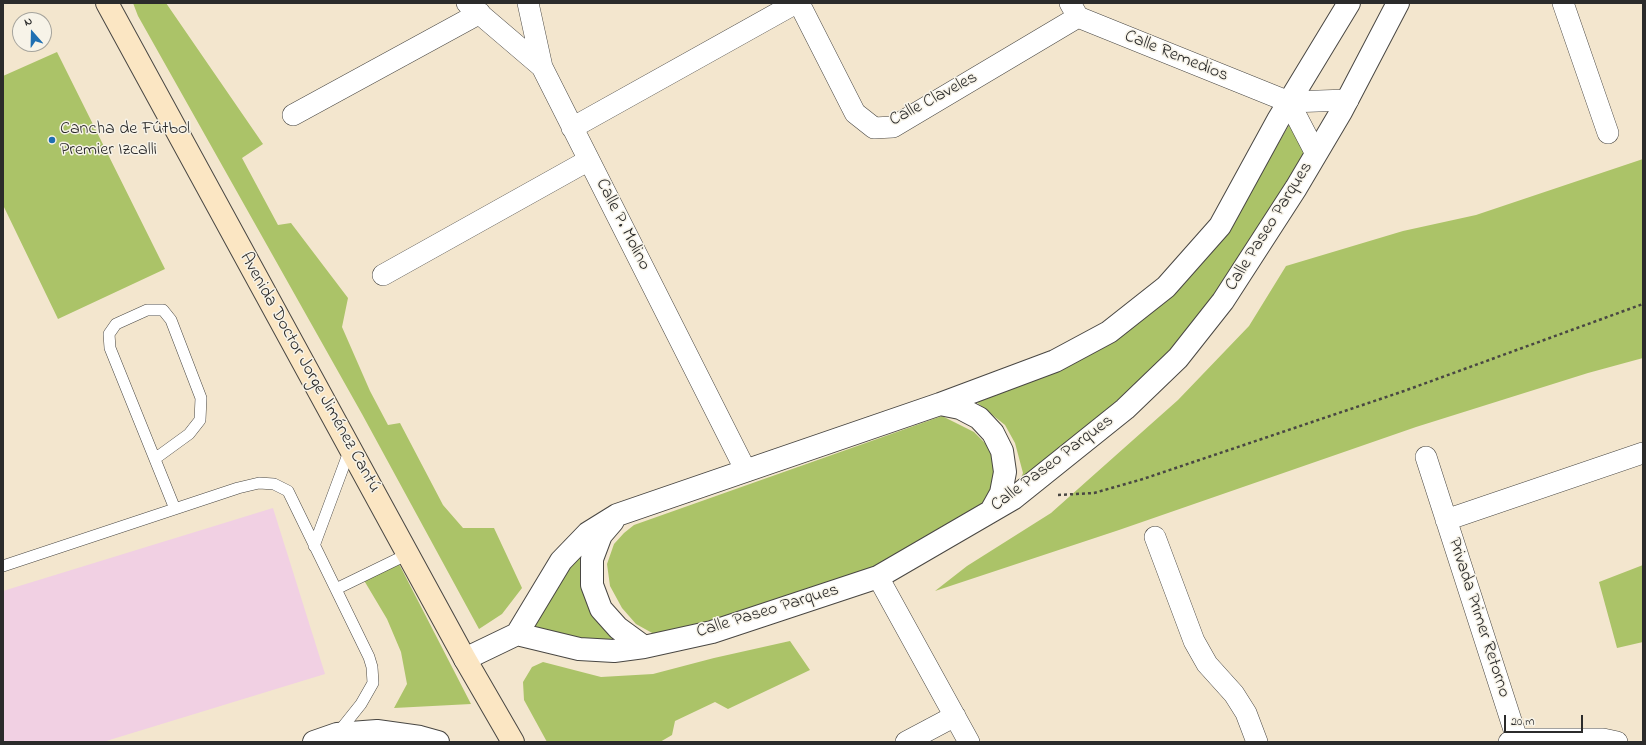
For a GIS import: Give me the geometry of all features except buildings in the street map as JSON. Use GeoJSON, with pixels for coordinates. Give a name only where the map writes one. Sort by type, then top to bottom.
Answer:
{"type":"FeatureCollection","features":[{"type":"Feature","properties":{"kind":"main road","name":"Avenida Doctor Jorge Jiménez Cantú"},"geometry":{"type":"LineString","coordinates":[[107,3],[465,659],[513,742]]}},
{"type":"Feature","properties":{"kind":"street"},"geometry":{"type":"LineString","coordinates":[[528,3],[542,67]]}},
{"type":"Feature","properties":{"kind":"street"},"geometry":{"type":"LineString","coordinates":[[572,128],[796,3]]}},
{"type":"Feature","properties":{"kind":"street","name":"Calle Claveles"},"geometry":{"type":"LineString","coordinates":[[799,3],[855,113],[874,128],[893,127],[1074,10]]}},
{"type":"Feature","properties":{"kind":"street"},"geometry":{"type":"LineString","coordinates":[[465,659],[517,634],[561,561],[588,533],[617,515],[940,404],[1055,361],[1110,332],[1166,287],[1220,226],[1289,102],[1349,3]]}},
{"type":"Feature","properties":{"kind":"street","name":"Calle Paseo Parques"},"geometry":{"type":"LineString","coordinates":[[517,634],[579,649],[614,651],[644,647],[712,632],[878,577],[1014,498],[1125,409],[1178,358],[1223,301],[1296,188],[1348,100],[1398,3]]}},
{"type":"Feature","properties":{"kind":"street"},"geometry":{"type":"LineString","coordinates":[[1563,3],[1608,133]]}},
{"type":"Feature","properties":{"kind":"street"},"geometry":{"type":"LineString","coordinates":[[293,115],[473,8]]}},
{"type":"Feature","properties":{"kind":"street","name":"Calle P. Molino"},"geometry":{"type":"LineString","coordinates":[[473,8],[542,67],[746,471]]}},
{"type":"Feature","properties":{"kind":"street","name":"Calle Remedios"},"geometry":{"type":"LineString","coordinates":[[1074,10],[1289,102],[1348,100]]}},
{"type":"Feature","properties":{"kind":"street"},"geometry":{"type":"LineString","coordinates":[[1289,102],[1316,154]]}},
{"type":"Feature","properties":{"kind":"street"},"geometry":{"type":"LineString","coordinates":[[383,275],[589,160]]}},
{"type":"Feature","properties":{"kind":"street"},"geometry":{"type":"LineString","coordinates":[[940,404],[960,408],[979,418],[993,433],[1002,451],[1005,472],[1001,493],[991,511]]}},
{"type":"Feature","properties":{"kind":"street","name":"Privada Primer Retorno"},"geometry":{"type":"LineString","coordinates":[[1446,520],[1643,453]]}},
{"type":"Feature","properties":{"kind":"street","name":"Privada Primer Retorno"},"geometry":{"type":"LineString","coordinates":[[1426,457],[1513,741]]}},
{"type":"Feature","properties":{"kind":"street"},"geometry":{"type":"LineString","coordinates":[[617,515],[601,535],[592,559],[592,585],[601,609],[618,628],[644,647]]}},
{"type":"Feature","properties":{"kind":"street"},"geometry":{"type":"LineString","coordinates":[[1155,537],[1194,641],[1207,664],[1238,701],[1246,713],[1257,742]]}},
{"type":"Feature","properties":{"kind":"street"},"geometry":{"type":"LineString","coordinates":[[878,577],[969,742]]}},
{"type":"Feature","properties":{"kind":"street"},"geometry":{"type":"LineString","coordinates":[[906,742],[954,716]]}},
{"type":"Feature","properties":{"kind":"street"},"geometry":{"type":"LineString","coordinates":[[314,742],[337,734],[377,731],[420,737],[438,742]]}},
{"type":"Feature","properties":{"kind":"street"},"geometry":{"type":"LineString","coordinates":[[1513,741],[1607,741]]}},
{"type":"Feature","properties":{"kind":"lane"},"geometry":{"type":"LineString","coordinates":[[156,458],[189,434],[200,420],[201,398],[171,320],[163,310],[147,310],[116,324],[109,334],[110,348],[156,458],[175,509]]}},
{"type":"Feature","properties":{"kind":"lane"},"geometry":{"type":"LineString","coordinates":[[314,546],[350,448]]}},
{"type":"Feature","properties":{"kind":"lane"},"geometry":{"type":"LineString","coordinates":[[3,566],[238,488],[259,483],[274,484],[288,491],[369,657],[372,667],[373,683],[361,704],[337,734]]}},
{"type":"Feature","properties":{"kind":"lane"},"geometry":{"type":"LineString","coordinates":[[336,589],[408,554]]}},
{"type":"Feature","properties":{"kind":"path"},"geometry":{"type":"LineString","coordinates":[[1050,496],[1094,493],[1143,478],[1404,391],[1643,304]]}},
{"type":"Feature","properties":{"kind":"shaded area"},"geometry":{"type":"Polygon","coordinates":[[[273,508],[325,674],[103,742],[3,742],[3,591],[273,508]]]}},
{"type":"Feature","properties":{"kind":"green space"},"geometry":{"type":"Polygon","coordinates":[[[133,3],[166,3],[263,144],[242,158],[278,225],[291,223],[348,298],[342,327],[370,391],[388,425],[400,423],[443,505],[463,528],[494,528],[522,588],[502,614],[479,629],[362,414],[138,16],[133,3]]]}},
{"type":"Feature","properties":{"kind":"green space","name":"Cancha de Fútbol Premier Izcalli"},"geometry":{"type":"Polygon","coordinates":[[[57,52],[165,269],[58,319],[3,205],[3,76],[57,52]]]}},
{"type":"Feature","properties":{"kind":"green space"},"geometry":{"type":"Polygon","coordinates":[[[1292,120],[1307,157],[1188,336],[1093,426],[1020,480],[1023,473],[1015,443],[1005,425],[975,401],[1061,365],[1228,229],[1292,120]]]}},
{"type":"Feature","properties":{"kind":"green space"},"geometry":{"type":"Polygon","coordinates":[[[1643,159],[1643,358],[1588,373],[1416,427],[1119,530],[935,591],[967,566],[1051,513],[1178,400],[1249,326],[1286,266],[1403,231],[1476,215],[1643,159]]]}},
{"type":"Feature","properties":{"kind":"green space"},"geometry":{"type":"Polygon","coordinates":[[[942,416],[974,432],[988,446],[993,458],[997,478],[990,500],[877,568],[711,624],[654,634],[636,624],[622,608],[610,586],[607,564],[614,544],[634,525],[942,416]]]}},
{"type":"Feature","properties":{"kind":"green space"},"geometry":{"type":"Polygon","coordinates":[[[590,536],[588,563],[627,642],[606,646],[530,627],[590,536]]]}},
{"type":"Feature","properties":{"kind":"green space"},"geometry":{"type":"Polygon","coordinates":[[[397,560],[471,704],[394,708],[407,684],[401,652],[387,619],[362,577],[397,560]]]}},
{"type":"Feature","properties":{"kind":"green space"},"geometry":{"type":"Polygon","coordinates":[[[1643,565],[1643,642],[1617,648],[1599,582],[1643,565]]]}},
{"type":"Feature","properties":{"kind":"green space"},"geometry":{"type":"Polygon","coordinates":[[[790,641],[810,670],[728,709],[715,702],[675,721],[672,735],[660,742],[547,742],[524,700],[523,682],[532,667],[543,662],[601,677],[653,674],[714,658],[790,641]]]}},
{"type":"Feature","properties":{"kind":"place","name":"Cancha de Fútbol Premier Izcalli"},"geometry":{"type":"Point","coordinates":[52,140]}}]}
